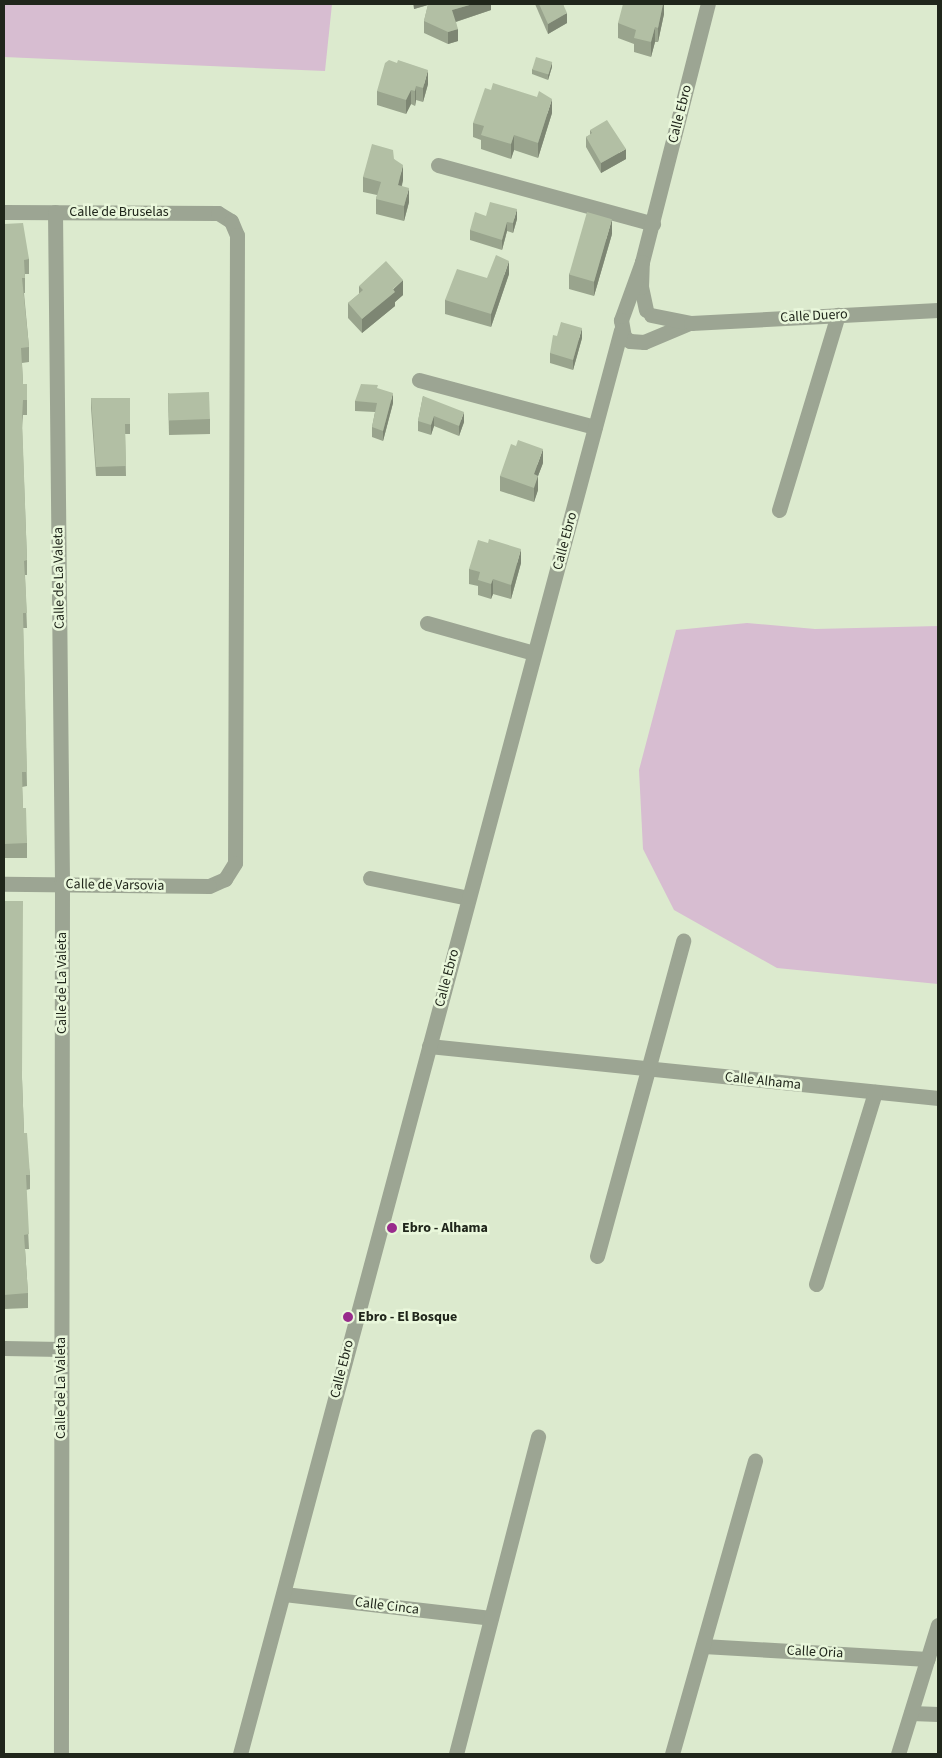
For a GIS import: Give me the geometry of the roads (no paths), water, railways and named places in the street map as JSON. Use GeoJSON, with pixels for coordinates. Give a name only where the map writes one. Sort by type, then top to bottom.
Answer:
{"type":"FeatureCollection","features":[{"type":"Feature","properties":{"kind":"street","name":"Calle Ebro"},"geometry":{"type":"LineString","coordinates":[[624,315],[653,224],[708,4]]}},
{"type":"Feature","properties":{"kind":"street"},"geometry":{"type":"LineString","coordinates":[[438,165],[653,224]]}},
{"type":"Feature","properties":{"kind":"street","name":"Calle de Bruselas"},"geometry":{"type":"LineString","coordinates":[[4,212],[218,213],[231,221],[237,235],[236,854],[235,863],[225,879]]}},
{"type":"Feature","properties":{"kind":"street","name":"Calle de La Valeta"},"geometry":{"type":"LineString","coordinates":[[55,212],[62,885],[61,1754]]}},
{"type":"Feature","properties":{"kind":"street","name":"Calle Ebro"},"geometry":{"type":"LineString","coordinates":[[642,262],[641,287],[649,312]]}},
{"type":"Feature","properties":{"kind":"street"},"geometry":{"type":"LineString","coordinates":[[634,308],[649,312],[654,331],[643,340],[630,341],[621,330],[624,315],[634,308]]}},
{"type":"Feature","properties":{"kind":"street","name":"Calle Duero"},"geometry":{"type":"LineString","coordinates":[[643,340],[690,323],[938,310]]}},
{"type":"Feature","properties":{"kind":"street","name":"Calle Duero"},"geometry":{"type":"LineString","coordinates":[[649,312],[690,323]]}},
{"type":"Feature","properties":{"kind":"street"},"geometry":{"type":"LineString","coordinates":[[779,510],[838,315]]}},
{"type":"Feature","properties":{"kind":"street","name":"Calle Ebro"},"geometry":{"type":"LineString","coordinates":[[240,1754],[468,898],[595,427],[610,379],[621,330]]}},
{"type":"Feature","properties":{"kind":"street","name":"Calle Ebro"},"geometry":{"type":"LineString","coordinates":[[610,379],[623,355],[643,340]]}},
{"type":"Feature","properties":{"kind":"street"},"geometry":{"type":"LineString","coordinates":[[419,380],[595,427]]}},
{"type":"Feature","properties":{"kind":"street"},"geometry":{"type":"LineString","coordinates":[[427,623],[534,653]]}},
{"type":"Feature","properties":{"kind":"street"},"geometry":{"type":"LineString","coordinates":[[370,878],[468,898]]}},
{"type":"Feature","properties":{"kind":"street","name":"Calle de Varsovia"},"geometry":{"type":"LineString","coordinates":[[4,884],[209,886],[225,879]]}},
{"type":"Feature","properties":{"kind":"street"},"geometry":{"type":"LineString","coordinates":[[597,1256],[650,1070],[683,941]]}},
{"type":"Feature","properties":{"kind":"street","name":"Calle Alhama"},"geometry":{"type":"LineString","coordinates":[[429,1046],[938,1098]]}},
{"type":"Feature","properties":{"kind":"street"},"geometry":{"type":"LineString","coordinates":[[816,1284],[875,1092]]}},
{"type":"Feature","properties":{"kind":"street"},"geometry":{"type":"LineString","coordinates":[[4,1348],[61,1348]]}},
{"type":"Feature","properties":{"kind":"street"},"geometry":{"type":"LineString","coordinates":[[456,1754],[538,1436]]}},
{"type":"Feature","properties":{"kind":"street"},"geometry":{"type":"LineString","coordinates":[[672,1754],[755,1461]]}},
{"type":"Feature","properties":{"kind":"street","name":"Calle Cinca"},"geometry":{"type":"LineString","coordinates":[[284,1594],[491,1618]]}},
{"type":"Feature","properties":{"kind":"street"},"geometry":{"type":"LineString","coordinates":[[898,1754],[938,1625]]}},
{"type":"Feature","properties":{"kind":"street","name":"Calle Oria"},"geometry":{"type":"LineString","coordinates":[[703,1646],[928,1659]]}},
{"type":"Feature","properties":{"kind":"street"},"geometry":{"type":"LineString","coordinates":[[911,1713],[938,1714]]}},
{"type":"Feature","properties":{"kind":"place","name":"Ebro - Alhama"},"geometry":{"type":"Point","coordinates":[392,1228]}},
{"type":"Feature","properties":{"kind":"place","name":"Ebro - El Bosque"},"geometry":{"type":"Point","coordinates":[348,1317]}}]}
